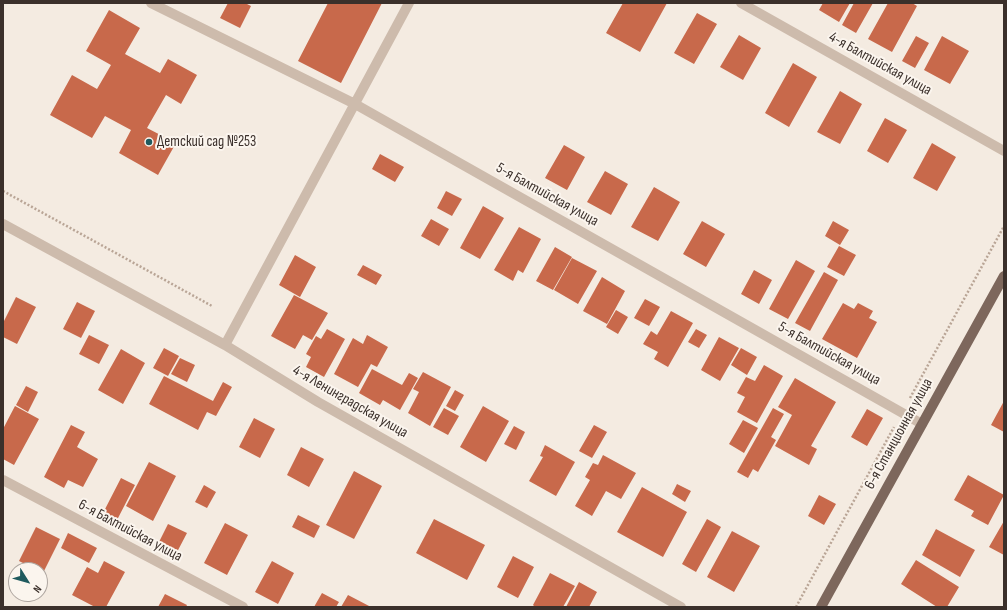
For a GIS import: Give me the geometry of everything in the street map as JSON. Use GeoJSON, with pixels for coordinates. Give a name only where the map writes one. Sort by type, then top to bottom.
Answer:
{"type":"FeatureCollection","features":[{"type":"Feature","properties":{"kind":"main road","name":"6-я Станционная улица"},"geometry":{"type":"LineString","coordinates":[[821,607],[1004,276]]}},
{"type":"Feature","properties":{"kind":"street","name":"5-я Балтийская улица"},"geometry":{"type":"LineString","coordinates":[[151,3],[355,104],[922,424]]}},
{"type":"Feature","properties":{"kind":"street"},"geometry":{"type":"LineString","coordinates":[[225,345],[409,3]]}},
{"type":"Feature","properties":{"kind":"street","name":"4-я Балтийская улица"},"geometry":{"type":"LineString","coordinates":[[741,3],[1004,151]]}},
{"type":"Feature","properties":{"kind":"street","name":"4-я Ленинградская улица"},"geometry":{"type":"LineString","coordinates":[[3,224],[225,345],[318,402],[681,607]]}},
{"type":"Feature","properties":{"kind":"street","name":"6-я Балтийская улица"},"geometry":{"type":"LineString","coordinates":[[3,480],[243,607]]}},
{"type":"Feature","properties":{"kind":"path"},"geometry":{"type":"LineString","coordinates":[[3,191],[212,306]]}},
{"type":"Feature","properties":{"kind":"building"},"geometry":{"type":"Polygon","coordinates":[[[228,3],[245,3],[251,6],[240,28],[220,18],[228,3]]]}},
{"type":"Feature","properties":{"kind":"building"},"geometry":{"type":"Polygon","coordinates":[[[328,3],[382,3],[341,83],[298,61],[328,3]]]}},
{"type":"Feature","properties":{"kind":"building"},"geometry":{"type":"Polygon","coordinates":[[[623,3],[667,3],[640,52],[606,33],[623,3]]]}},
{"type":"Feature","properties":{"kind":"building"},"geometry":{"type":"Polygon","coordinates":[[[823,3],[850,3],[839,22],[819,10],[823,3]]]}},
{"type":"Feature","properties":{"kind":"building"},"geometry":{"type":"Polygon","coordinates":[[[854,3],[873,3],[856,33],[842,25],[854,3]]]}},
{"type":"Feature","properties":{"kind":"building"},"geometry":{"type":"Polygon","coordinates":[[[888,3],[912,3],[917,6],[892,52],[868,39],[888,3]]]}},
{"type":"Feature","properties":{"kind":"building"},"geometry":{"type":"Polygon","coordinates":[[[109,10],[140,28],[125,54],[160,73],[168,59],[197,75],[181,104],[166,95],[147,128],[176,143],[158,175],[119,153],[131,130],[105,116],[92,138],[50,115],[72,75],[97,89],[111,65],[86,51],[109,10]]]}},
{"type":"Feature","properties":{"kind":"building"},"geometry":{"type":"Polygon","coordinates":[[[697,13],[717,24],[694,64],[674,53],[697,13]]]}},
{"type":"Feature","properties":{"kind":"building"},"geometry":{"type":"Polygon","coordinates":[[[739,35],[761,48],[743,80],[720,67],[739,35]]]}},
{"type":"Feature","properties":{"kind":"building"},"geometry":{"type":"Polygon","coordinates":[[[916,36],[929,43],[915,68],[902,61],[916,36]]]}},
{"type":"Feature","properties":{"kind":"building"},"geometry":{"type":"Polygon","coordinates":[[[942,36],[969,51],[950,84],[924,70],[942,36]]]}},
{"type":"Feature","properties":{"kind":"building"},"geometry":{"type":"Polygon","coordinates":[[[793,63],[817,77],[789,127],[765,113],[793,63]]]}},
{"type":"Feature","properties":{"kind":"building"},"geometry":{"type":"Polygon","coordinates":[[[840,91],[862,104],[840,144],[817,132],[840,91]]]}},
{"type":"Feature","properties":{"kind":"building"},"geometry":{"type":"Polygon","coordinates":[[[885,118],[907,130],[888,163],[867,151],[885,118]]]}},
{"type":"Feature","properties":{"kind":"building"},"geometry":{"type":"Polygon","coordinates":[[[932,143],[956,157],[937,191],[913,178],[932,143]]]}},
{"type":"Feature","properties":{"kind":"building"},"geometry":{"type":"Polygon","coordinates":[[[564,145],[585,157],[567,190],[545,178],[564,145]]]}},
{"type":"Feature","properties":{"kind":"building"},"geometry":{"type":"Polygon","coordinates":[[[380,154],[404,167],[395,182],[372,169],[380,154]]]}},
{"type":"Feature","properties":{"kind":"building"},"geometry":{"type":"Polygon","coordinates":[[[605,171],[628,184],[611,215],[587,202],[605,171]]]}},
{"type":"Feature","properties":{"kind":"building"},"geometry":{"type":"Polygon","coordinates":[[[654,187],[680,202],[658,241],[631,227],[654,187]]]}},
{"type":"Feature","properties":{"kind":"building"},"geometry":{"type":"Polygon","coordinates":[[[446,191],[462,199],[452,216],[437,208],[446,191]]]}},
{"type":"Feature","properties":{"kind":"building"},"geometry":{"type":"Polygon","coordinates":[[[483,206],[504,218],[480,259],[460,248],[483,206]]]}},
{"type":"Feature","properties":{"kind":"building"},"geometry":{"type":"Polygon","coordinates":[[[431,219],[449,229],[439,246],[421,236],[431,219]]]}},
{"type":"Feature","properties":{"kind":"building"},"geometry":{"type":"Polygon","coordinates":[[[702,221],[725,234],[706,267],[683,254],[702,221]]]}},
{"type":"Feature","properties":{"kind":"building"},"geometry":{"type":"Polygon","coordinates":[[[833,221],[849,230],[840,245],[825,236],[833,221]]]}},
{"type":"Feature","properties":{"kind":"building"},"geometry":{"type":"Polygon","coordinates":[[[519,227],[541,239],[523,273],[518,270],[513,281],[494,270],[519,227]]]}},
{"type":"Feature","properties":{"kind":"building"},"geometry":{"type":"Polygon","coordinates":[[[839,246],[856,255],[844,276],[827,267],[839,246]]]}},
{"type":"Feature","properties":{"kind":"building"},"geometry":{"type":"Polygon","coordinates":[[[555,247],[572,257],[553,290],[536,281],[555,247]]]}},
{"type":"Feature","properties":{"kind":"building"},"geometry":{"type":"Polygon","coordinates":[[[295,255],[316,267],[300,297],[279,285],[295,255]]]}},
{"type":"Feature","properties":{"kind":"building"},"geometry":{"type":"Polygon","coordinates":[[[572,258],[597,271],[578,304],[554,290],[572,258]]]}},
{"type":"Feature","properties":{"kind":"building"},"geometry":{"type":"Polygon","coordinates":[[[796,260],[815,271],[788,319],[769,309],[796,260]]]}},
{"type":"Feature","properties":{"kind":"building"},"geometry":{"type":"Polygon","coordinates":[[[363,265],[382,275],[376,285],[357,275],[363,265]]]}},
{"type":"Feature","properties":{"kind":"building"},"geometry":{"type":"Polygon","coordinates":[[[754,270],[772,280],[759,304],[741,294],[754,270]]]}},
{"type":"Feature","properties":{"kind":"building"},"geometry":{"type":"Polygon","coordinates":[[[824,272],[838,280],[810,331],[795,323],[824,272]]]}},
{"type":"Feature","properties":{"kind":"building"},"geometry":{"type":"Polygon","coordinates":[[[602,277],[625,291],[607,324],[583,311],[602,277]]]}},
{"type":"Feature","properties":{"kind":"building"},"geometry":{"type":"Polygon","coordinates":[[[294,295],[328,313],[312,340],[303,335],[295,349],[271,336],[294,295]]]}},
{"type":"Feature","properties":{"kind":"building"},"geometry":{"type":"Polygon","coordinates":[[[16,297],[36,307],[17,344],[3,337],[3,323],[16,297]]]}},
{"type":"Feature","properties":{"kind":"building"},"geometry":{"type":"Polygon","coordinates":[[[645,299],[660,307],[649,326],[634,318],[645,299]]]}},
{"type":"Feature","properties":{"kind":"building"},"geometry":{"type":"Polygon","coordinates":[[[77,302],[95,311],[81,338],[63,329],[77,302]]]}},
{"type":"Feature","properties":{"kind":"building"},"geometry":{"type":"Polygon","coordinates":[[[843,303],[854,309],[858,303],[873,311],[869,318],[877,322],[857,358],[822,339],[843,303]]]}},
{"type":"Feature","properties":{"kind":"building"},"geometry":{"type":"Polygon","coordinates":[[[616,310],[628,317],[618,334],[606,327],[616,310]]]}},
{"type":"Feature","properties":{"kind":"building"},"geometry":{"type":"Polygon","coordinates":[[[671,311],[693,323],[668,367],[654,359],[658,352],[643,344],[651,331],[657,335],[671,311]]]}},
{"type":"Feature","properties":{"kind":"building"},"geometry":{"type":"Polygon","coordinates":[[[327,329],[345,339],[324,377],[306,367],[311,357],[306,354],[316,336],[321,339],[327,329]]]}},
{"type":"Feature","properties":{"kind":"building"},"geometry":{"type":"Polygon","coordinates":[[[696,329],[707,335],[699,348],[688,342],[696,329]]]}},
{"type":"Feature","properties":{"kind":"building"},"geometry":{"type":"Polygon","coordinates":[[[89,335],[109,345],[99,364],[79,354],[89,335]]]}},
{"type":"Feature","properties":{"kind":"building"},"geometry":{"type":"Polygon","coordinates":[[[367,335],[388,347],[377,367],[371,364],[358,387],[334,374],[353,338],[363,344],[367,335]]]}},
{"type":"Feature","properties":{"kind":"building"},"geometry":{"type":"Polygon","coordinates":[[[719,337],[739,348],[720,381],[701,370],[719,337]]]}},
{"type":"Feature","properties":{"kind":"building"},"geometry":{"type":"Polygon","coordinates":[[[164,348],[179,356],[168,376],[153,368],[164,348]]]}},
{"type":"Feature","properties":{"kind":"building"},"geometry":{"type":"Polygon","coordinates":[[[741,348],[757,357],[747,375],[731,365],[741,348]]]}},
{"type":"Feature","properties":{"kind":"building"},"geometry":{"type":"Polygon","coordinates":[[[121,349],[145,363],[123,404],[98,390],[121,349]]]}},
{"type":"Feature","properties":{"kind":"building"},"geometry":{"type":"Polygon","coordinates":[[[180,358],[195,365],[187,382],[171,374],[180,358]]]}},
{"type":"Feature","properties":{"kind":"building"},"geometry":{"type":"Polygon","coordinates":[[[764,365],[783,376],[757,423],[737,412],[745,397],[737,393],[746,377],[755,381],[764,365]]]}},
{"type":"Feature","properties":{"kind":"building"},"geometry":{"type":"Polygon","coordinates":[[[372,369],[402,385],[409,373],[418,378],[400,410],[383,400],[380,405],[359,393],[372,369]]]}},
{"type":"Feature","properties":{"kind":"building"},"geometry":{"type":"Polygon","coordinates":[[[423,372],[451,387],[430,426],[408,413],[419,392],[413,389],[423,372]]]}},
{"type":"Feature","properties":{"kind":"building"},"geometry":{"type":"Polygon","coordinates":[[[164,376],[213,401],[223,382],[232,387],[216,416],[207,412],[198,430],[149,404],[164,376]]]}},
{"type":"Feature","properties":{"kind":"building"},"geometry":{"type":"Polygon","coordinates":[[[795,378],[836,402],[811,446],[817,449],[809,465],[775,446],[792,415],[778,407],[795,378]]]}},
{"type":"Feature","properties":{"kind":"building"},"geometry":{"type":"Polygon","coordinates":[[[26,386],[38,392],[28,412],[16,405],[26,386]]]}},
{"type":"Feature","properties":{"kind":"building"},"geometry":{"type":"Polygon","coordinates":[[[455,390],[464,395],[455,411],[446,406],[455,390]]]}},
{"type":"Feature","properties":{"kind":"building"},"geometry":{"type":"Polygon","coordinates":[[[1004,401],[1004,432],[991,425],[1004,401]]]}},
{"type":"Feature","properties":{"kind":"building"},"geometry":{"type":"Polygon","coordinates":[[[15,406],[39,419],[14,465],[3,459],[3,429],[15,406]]]}},
{"type":"Feature","properties":{"kind":"building"},"geometry":{"type":"Polygon","coordinates":[[[483,406],[509,421],[486,462],[460,447],[483,406]]]}},
{"type":"Feature","properties":{"kind":"building"},"geometry":{"type":"Polygon","coordinates":[[[444,408],[459,416],[448,435],[433,427],[444,408]]]}},
{"type":"Feature","properties":{"kind":"building"},"geometry":{"type":"Polygon","coordinates":[[[773,408],[784,414],[771,437],[776,440],[758,472],[753,469],[748,478],[737,472],[773,408]]]}},
{"type":"Feature","properties":{"kind":"building"},"geometry":{"type":"Polygon","coordinates":[[[867,409],[883,418],[867,446],[851,437],[867,409]]]}},
{"type":"Feature","properties":{"kind":"building"},"geometry":{"type":"Polygon","coordinates":[[[254,418],[275,429],[260,458],[239,447],[254,418]]]}},
{"type":"Feature","properties":{"kind":"building"},"geometry":{"type":"Polygon","coordinates":[[[743,420],[758,428],[744,453],[729,444],[743,420]]]}},
{"type":"Feature","properties":{"kind":"building"},"geometry":{"type":"Polygon","coordinates":[[[71,425],[85,432],[77,447],[98,459],[83,487],[68,480],[64,488],[44,477],[71,425]]]}},
{"type":"Feature","properties":{"kind":"building"},"geometry":{"type":"Polygon","coordinates":[[[594,425],[607,432],[592,458],[579,451],[594,425]]]}},
{"type":"Feature","properties":{"kind":"building"},"geometry":{"type":"Polygon","coordinates":[[[514,426],[525,432],[516,450],[504,444],[514,426]]]}},
{"type":"Feature","properties":{"kind":"building"},"geometry":{"type":"Polygon","coordinates":[[[545,445],[575,462],[556,496],[529,481],[543,457],[540,456],[545,445]]]}},
{"type":"Feature","properties":{"kind":"building"},"geometry":{"type":"Polygon","coordinates":[[[301,447],[324,459],[309,487],[287,475],[301,447]]]}},
{"type":"Feature","properties":{"kind":"building"},"geometry":{"type":"Polygon","coordinates":[[[603,455],[636,473],[621,499],[606,491],[592,516],[575,506],[590,480],[585,477],[593,463],[598,465],[603,455]]]}},
{"type":"Feature","properties":{"kind":"building"},"geometry":{"type":"Polygon","coordinates":[[[149,462],[176,476],[153,521],[126,506],[149,462]]]}},
{"type":"Feature","properties":{"kind":"building"},"geometry":{"type":"Polygon","coordinates":[[[354,471],[382,486],[354,539],[326,525],[354,471]]]}},
{"type":"Feature","properties":{"kind":"building"},"geometry":{"type":"Polygon","coordinates":[[[968,475],[1004,495],[988,525],[971,516],[974,511],[954,500],[968,475]]]}},
{"type":"Feature","properties":{"kind":"building"},"geometry":{"type":"Polygon","coordinates":[[[121,478],[135,485],[117,520],[103,513],[121,478]]]}},
{"type":"Feature","properties":{"kind":"building"},"geometry":{"type":"Polygon","coordinates":[[[677,484],[691,491],[685,502],[672,494],[677,484]]]}},
{"type":"Feature","properties":{"kind":"building"},"geometry":{"type":"Polygon","coordinates":[[[204,485],[216,492],[207,508],[195,502],[204,485]]]}},
{"type":"Feature","properties":{"kind":"building"},"geometry":{"type":"Polygon","coordinates":[[[642,487],[687,512],[663,557],[617,532],[642,487]]]}},
{"type":"Feature","properties":{"kind":"building"},"geometry":{"type":"Polygon","coordinates":[[[819,495],[836,504],[824,525],[808,516],[819,495]]]}},
{"type":"Feature","properties":{"kind":"building"},"geometry":{"type":"Polygon","coordinates":[[[298,515],[320,526],[314,538],[292,527],[298,515]]]}},
{"type":"Feature","properties":{"kind":"building"},"geometry":{"type":"Polygon","coordinates":[[[434,519],[485,545],[467,580],[416,553],[434,519]]]}},
{"type":"Feature","properties":{"kind":"building"},"geometry":{"type":"Polygon","coordinates":[[[707,519],[721,527],[696,572],[682,564],[707,519]]]}},
{"type":"Feature","properties":{"kind":"building"},"geometry":{"type":"Polygon","coordinates":[[[1004,521],[1004,555],[989,547],[1004,521]]]}},
{"type":"Feature","properties":{"kind":"building"},"geometry":{"type":"Polygon","coordinates":[[[225,523],[248,535],[227,575],[204,563],[225,523]]]}},
{"type":"Feature","properties":{"kind":"building"},"geometry":{"type":"Polygon","coordinates":[[[168,524],[187,533],[176,554],[158,544],[168,524]]]}},
{"type":"Feature","properties":{"kind":"building"},"geometry":{"type":"Polygon","coordinates":[[[36,527],[60,539],[48,563],[19,561],[36,527]]]}},
{"type":"Feature","properties":{"kind":"building"},"geometry":{"type":"Polygon","coordinates":[[[936,529],[975,550],[960,577],[922,555],[936,529]]]}},
{"type":"Feature","properties":{"kind":"building"},"geometry":{"type":"Polygon","coordinates":[[[732,531],[760,546],[734,592],[707,577],[732,531]]]}},
{"type":"Feature","properties":{"kind":"building"},"geometry":{"type":"Polygon","coordinates":[[[68,533],[97,548],[89,563],[61,548],[68,533]]]}},
{"type":"Feature","properties":{"kind":"building"},"geometry":{"type":"Polygon","coordinates":[[[513,556],[534,567],[518,598],[497,587],[513,556]]]}},
{"type":"Feature","properties":{"kind":"building"},"geometry":{"type":"Polygon","coordinates":[[[916,560],[959,587],[947,607],[937,607],[901,584],[916,560]]]}},
{"type":"Feature","properties":{"kind":"building"},"geometry":{"type":"Polygon","coordinates":[[[104,561],[125,572],[106,607],[95,607],[72,595],[87,567],[98,573],[104,561]]]}},
{"type":"Feature","properties":{"kind":"building"},"geometry":{"type":"Polygon","coordinates":[[[272,561],[294,573],[278,604],[255,592],[272,561]]]}},
{"type":"Feature","properties":{"kind":"building"},"geometry":{"type":"Polygon","coordinates":[[[550,573],[575,586],[563,607],[535,607],[533,605],[550,573]]]}},
{"type":"Feature","properties":{"kind":"building"},"geometry":{"type":"Polygon","coordinates":[[[579,582],[597,592],[589,607],[566,607],[579,582]]]}},
{"type":"Feature","properties":{"kind":"building"},"geometry":{"type":"Polygon","coordinates":[[[322,593],[339,602],[336,607],[314,607],[322,593]]]}},
{"type":"Feature","properties":{"kind":"building"},"geometry":{"type":"Polygon","coordinates":[[[165,594],[187,605],[186,607],[158,607],[165,594]]]}},
{"type":"Feature","properties":{"kind":"building"},"geometry":{"type":"Polygon","coordinates":[[[348,595],[371,607],[341,607],[348,595]]]}},
{"type":"Feature","properties":{"kind":"place","name":"Детский сад №253"},"geometry":{"type":"Point","coordinates":[149,142]}}]}
